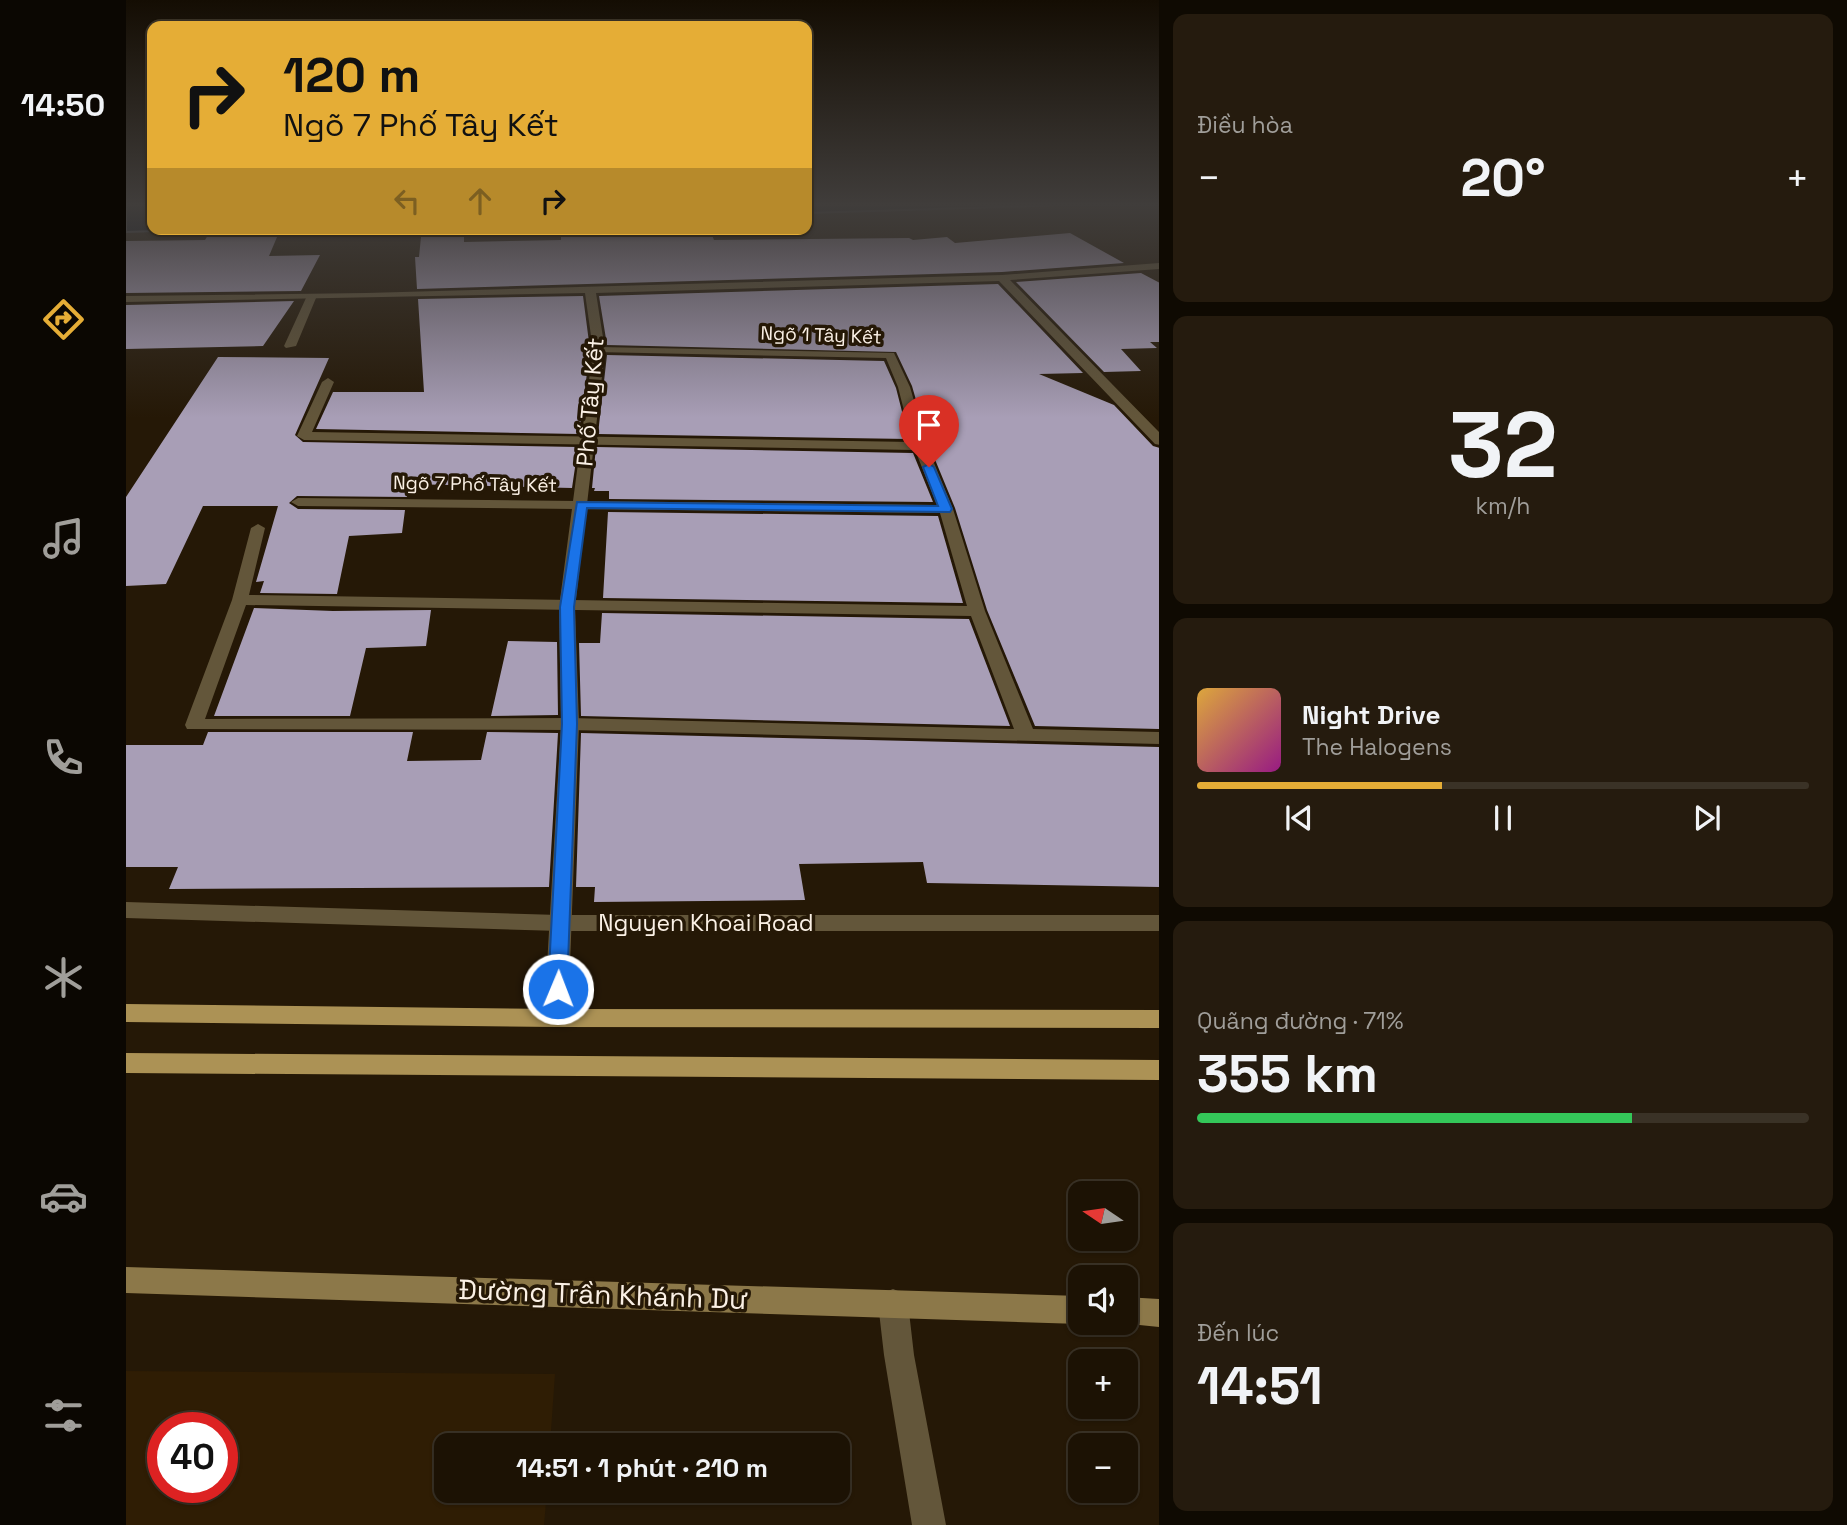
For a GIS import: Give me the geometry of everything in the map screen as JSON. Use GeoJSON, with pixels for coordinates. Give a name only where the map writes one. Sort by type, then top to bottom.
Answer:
{"type":"FeatureCollection","features":[{"type":"Feature","properties":{"kind":"main road"},"geometry":{"type":"LineString","coordinates":[[126,1013],[556,1018],[1159,1018]]}},
{"type":"Feature","properties":{"kind":"main road"},"geometry":{"type":"LineString","coordinates":[[126,1063],[1159,1070]]}},
{"type":"Feature","properties":{"kind":"main road","name":"Đường Trần Khánh Dư"},"geometry":{"type":"LineString","coordinates":[[126,1280],[1068,1310]]}},
{"type":"Feature","properties":{"kind":"main road"},"geometry":{"type":"LineString","coordinates":[[1138,1312],[1159,1313]]}},
{"type":"Feature","properties":{"kind":"street"},"geometry":{"type":"LineString","coordinates":[[126,299],[311,298],[1039,275]]}},
{"type":"Feature","properties":{"kind":"street"},"geometry":{"type":"LineString","coordinates":[[1002,278],[1159,441]]}},
{"type":"Feature","properties":{"kind":"street","name":"Phố Tây Kết"},"geometry":{"type":"LineString","coordinates":[[556,1018],[570,724],[567,607],[599,350],[590,289]]}},
{"type":"Feature","properties":{"kind":"street"},"geometry":{"type":"LineString","coordinates":[[290,346],[311,298]]}},
{"type":"Feature","properties":{"kind":"street","name":"Ngõ 1 Tây Kết"},"geometry":{"type":"LineString","coordinates":[[599,350],[890,355],[904,387],[920,446],[946,509],[977,611],[1026,736]]}},
{"type":"Feature","properties":{"kind":"street"},"geometry":{"type":"LineString","coordinates":[[328,382],[304,436],[920,446]]}},
{"type":"Feature","properties":{"kind":"street","name":"Ngõ 7 Phố Tây Kết"},"geometry":{"type":"LineString","coordinates":[[298,502],[946,509]]}},
{"type":"Feature","properties":{"kind":"street"},"geometry":{"type":"LineString","coordinates":[[258,528],[240,600],[194,724],[570,724],[1159,738]]}},
{"type":"Feature","properties":{"kind":"street"},"geometry":{"type":"LineString","coordinates":[[240,600],[567,607],[977,611]]}},
{"type":"Feature","properties":{"kind":"street","name":"Nguyen Khoai Road"},"geometry":{"type":"LineString","coordinates":[[126,910],[559,923],[1159,923]]}},
{"type":"Feature","properties":{"kind":"street"},"geometry":{"type":"LineString","coordinates":[[893,1303],[899,1355],[929,1525]]}},
{"type":"Feature","properties":{"kind":"shaded area"},"geometry":{"type":"Polygon","coordinates":[[[126,1371],[555,1374],[551,1433],[434,1433],[434,1503],[546,1503],[544,1525],[126,1525],[126,1371]]]}},
{"type":"Feature","properties":{"kind":"building"},"geometry":{"type":"Polygon","coordinates":[[[126,275],[309,275],[301,291],[126,293],[126,275]]]}},
{"type":"Feature","properties":{"kind":"building"},"geometry":{"type":"Polygon","coordinates":[[[416,275],[893,275],[417,289],[416,275]]]}},
{"type":"Feature","properties":{"kind":"building"},"geometry":{"type":"Polygon","coordinates":[[[1145,275],[1159,282],[1159,342],[1150,342],[1157,348],[1121,349],[1141,371],[1104,372],[1016,282],[1145,275]]]}},
{"type":"Feature","properties":{"kind":"building"},"geometry":{"type":"Polygon","coordinates":[[[998,284],[1083,373],[1039,374],[1114,405],[1153,446],[1159,448],[1159,729],[1035,726],[987,610],[955,508],[929,445],[912,386],[896,352],[607,345],[599,296],[998,284]]]}},
{"type":"Feature","properties":{"kind":"building"},"geometry":{"type":"Polygon","coordinates":[[[583,296],[590,350],[579,434],[316,429],[333,392],[424,392],[418,299],[583,296]]]}},
{"type":"Feature","properties":{"kind":"building"},"geometry":{"type":"Polygon","coordinates":[[[294,301],[263,346],[126,349],[126,305],[294,301]]]}},
{"type":"Feature","properties":{"kind":"building"},"geometry":{"type":"Polygon","coordinates":[[[607,355],[884,361],[896,388],[909,439],[598,434],[607,355]]]}},
{"type":"Feature","properties":{"kind":"building"},"geometry":{"type":"Polygon","coordinates":[[[218,357],[329,358],[295,435],[303,442],[578,447],[572,488],[408,484],[407,497],[297,496],[289,503],[298,509],[405,510],[402,533],[349,536],[337,594],[260,593],[264,581],[256,582],[278,506],[203,506],[166,584],[126,586],[126,497],[218,357]]]}},
{"type":"Feature","properties":{"kind":"building"},"geometry":{"type":"Polygon","coordinates":[[[596,447],[913,453],[933,502],[609,499],[609,491],[594,491],[595,488],[592,488],[596,447]]]}},
{"type":"Feature","properties":{"kind":"building"},"geometry":{"type":"Polygon","coordinates":[[[608,512],[938,516],[963,603],[603,598],[608,512]]]}},
{"type":"Feature","properties":{"kind":"building"},"geometry":{"type":"Polygon","coordinates":[[[254,608],[333,611],[431,610],[426,646],[366,648],[350,716],[214,716],[254,608]]]}},
{"type":"Feature","properties":{"kind":"building"},"geometry":{"type":"Polygon","coordinates":[[[602,613],[969,619],[1010,726],[581,716],[579,643],[600,643],[602,613]]]}},
{"type":"Feature","properties":{"kind":"building"},"geometry":{"type":"Polygon","coordinates":[[[508,641],[557,642],[558,715],[491,716],[508,641]]]}},
{"type":"Feature","properties":{"kind":"building"},"geometry":{"type":"Polygon","coordinates":[[[208,732],[413,732],[407,761],[481,760],[487,732],[558,733],[549,887],[169,889],[178,867],[126,867],[126,745],[203,745],[208,732]]]}},
{"type":"Feature","properties":{"kind":"building"},"geometry":{"type":"Polygon","coordinates":[[[581,733],[1159,747],[1159,887],[927,883],[923,862],[799,864],[805,900],[594,902],[595,887],[576,887],[581,733]]]}},
{"type":"Feature","properties":{"kind":"route"},"geometry":{"type":"LineString","coordinates":[[558,989],[570,724],[567,607],[581,505],[946,509],[929,467]]}}]}
